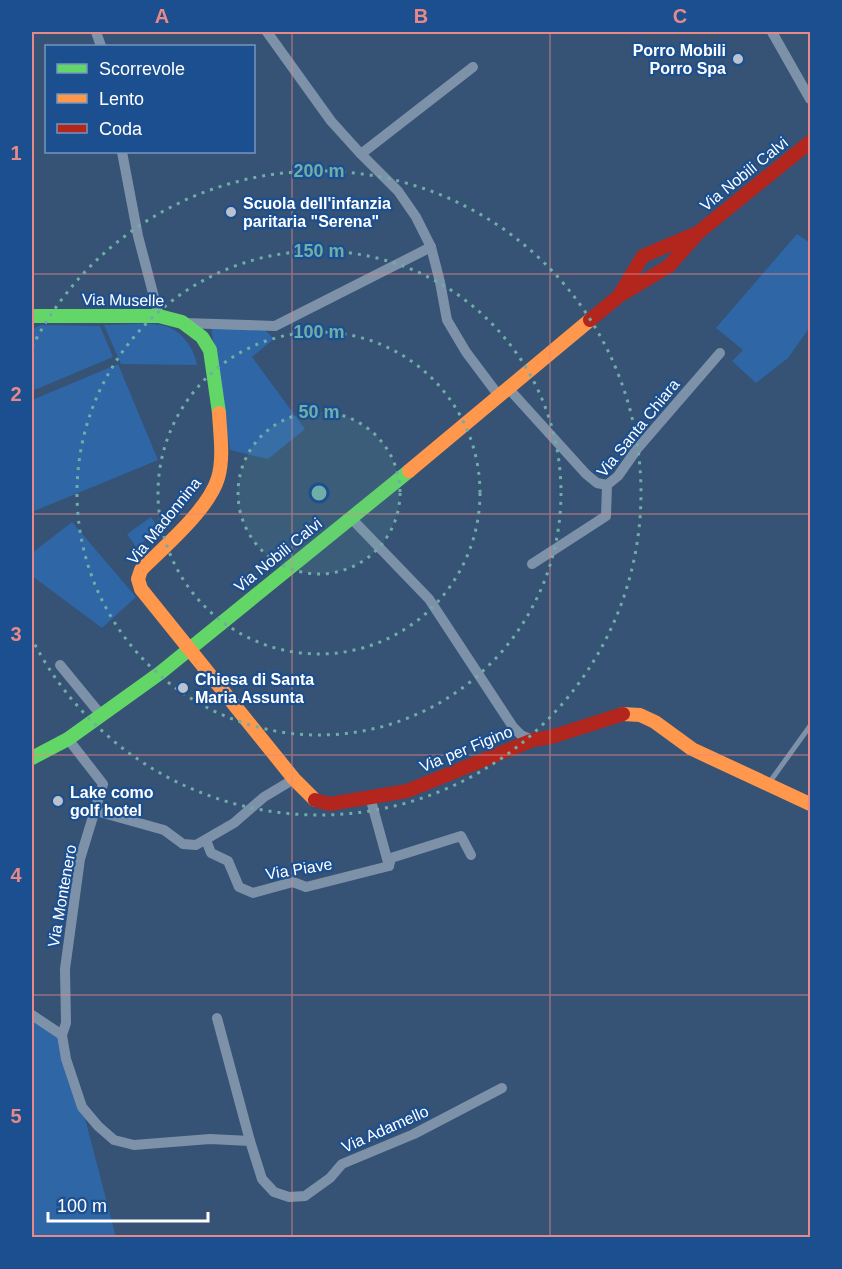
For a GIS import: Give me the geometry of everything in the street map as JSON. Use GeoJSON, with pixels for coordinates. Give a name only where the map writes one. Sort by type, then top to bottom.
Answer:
{"type":"FeatureCollection","features":[{"type":"Feature","properties":{"kind":"street"},"geometry":{"type":"LineString","coordinates":[[267,32],[331,121],[398,191],[416,217],[431,247],[447,320],[466,352],[586,474],[597,483],[607,485]]}},
{"type":"Feature","properties":{"kind":"street"},"geometry":{"type":"LineString","coordinates":[[772,32],[810,99]]}},
{"type":"Feature","properties":{"kind":"street"},"geometry":{"type":"LineString","coordinates":[[361,154],[473,67]]}},
{"type":"Feature","properties":{"kind":"street","name":"Via Nobili Calvi"},"geometry":{"type":"LineString","coordinates":[[32,758],[68,739],[160,673],[619,296],[669,266],[699,232],[810,142]]}},
{"type":"Feature","properties":{"kind":"street"},"geometry":{"type":"LineString","coordinates":[[122,153],[138,236],[159,316]]}},
{"type":"Feature","properties":{"kind":"street","name":"Via Nobili Calvi"},"geometry":{"type":"LineString","coordinates":[[619,296],[643,256],[699,232]]}},
{"type":"Feature","properties":{"kind":"street"},"geometry":{"type":"LineString","coordinates":[[183,323],[275,326],[431,247]]}},
{"type":"Feature","properties":{"kind":"street","name":"Via Muselle"},"geometry":{"type":"LineString","coordinates":[[32,316],[159,316],[171,318],[195,331],[210,349],[215,376]]}},
{"type":"Feature","properties":{"kind":"street","name":"Via Santa Chiara"},"geometry":{"type":"LineString","coordinates":[[532,564],[606,516],[607,485],[618,476],[637,449],[720,353]]}},
{"type":"Feature","properties":{"kind":"street","name":"Via Madonnina"},"geometry":{"type":"LineString","coordinates":[[215,376],[222,457],[219,478],[209,498],[141,570],[138,579],[141,589],[294,778]]}},
{"type":"Feature","properties":{"kind":"street"},"geometry":{"type":"LineString","coordinates":[[350,518],[429,599],[513,727],[521,735],[533,740]]}},
{"type":"Feature","properties":{"kind":"street"},"geometry":{"type":"LineString","coordinates":[[60,665],[101,716]]}},
{"type":"Feature","properties":{"kind":"street","name":"Via per Figino"},"geometry":{"type":"LineString","coordinates":[[294,778],[314,800],[330,804],[407,790],[533,740],[551,737],[624,714],[640,715],[655,722],[692,749],[768,785]]}},
{"type":"Feature","properties":{"kind":"street","name":"Via Montenero"},"geometry":{"type":"LineString","coordinates":[[68,739],[103,784],[80,859],[65,969],[66,1023],[62,1035],[66,1059],[82,1107],[114,1140],[134,1145],[210,1139],[250,1141]]}},
{"type":"Feature","properties":{"kind":"street"},"geometry":{"type":"LineString","coordinates":[[96,811],[164,830],[183,844],[201,843],[234,823],[264,797],[294,778]]}},
{"type":"Feature","properties":{"kind":"street"},"geometry":{"type":"LineString","coordinates":[[768,785],[810,804]]}},
{"type":"Feature","properties":{"kind":"street"},"geometry":{"type":"LineString","coordinates":[[370,797],[389,866]]}},
{"type":"Feature","properties":{"kind":"street","name":"Via Piave"},"geometry":{"type":"LineString","coordinates":[[201,843],[211,853],[228,861],[239,887],[253,893],[293,882],[306,887],[389,866],[391,858],[461,836],[471,855]]}},
{"type":"Feature","properties":{"kind":"street"},"geometry":{"type":"LineString","coordinates":[[32,1015],[62,1035]]}},
{"type":"Feature","properties":{"kind":"street"},"geometry":{"type":"LineString","coordinates":[[217,1018],[250,1141]]}},
{"type":"Feature","properties":{"kind":"street","name":"Via Adamello"},"geometry":{"type":"LineString","coordinates":[[250,1141],[262,1179],[274,1192],[289,1197],[305,1197],[330,1178],[342,1164],[414,1134],[502,1088]]}},
{"type":"Feature","properties":{"kind":"lane"},"geometry":{"type":"LineString","coordinates":[[768,785],[810,726]]}},
{"type":"Feature","properties":{"kind":"shaded area"},"geometry":{"type":"Polygon","coordinates":[[[797,234],[810,243],[810,327],[788,358],[756,383],[732,361],[743,350],[716,328],[797,234]]]}},
{"type":"Feature","properties":{"kind":"shaded area"},"geometry":{"type":"Polygon","coordinates":[[[147,324],[168,327],[185,339],[193,352],[197,365],[121,364],[104,325],[147,324]]]}},
{"type":"Feature","properties":{"kind":"shaded area"},"geometry":{"type":"Polygon","coordinates":[[[41,325],[100,326],[113,357],[32,391],[32,329],[41,325]]]}},
{"type":"Feature","properties":{"kind":"shaded area"},"geometry":{"type":"Polygon","coordinates":[[[211,327],[265,330],[274,339],[252,357],[305,429],[268,459],[230,450],[211,327]]]}},
{"type":"Feature","properties":{"kind":"shaded area"},"geometry":{"type":"Polygon","coordinates":[[[118,364],[158,460],[32,512],[32,400],[118,364]]]}},
{"type":"Feature","properties":{"kind":"shaded area"},"geometry":{"type":"Polygon","coordinates":[[[151,517],[160,530],[136,547],[127,534],[151,517]]]}},
{"type":"Feature","properties":{"kind":"shaded area"},"geometry":{"type":"Polygon","coordinates":[[[72,522],[136,597],[102,628],[32,576],[32,553],[72,522]]]}},
{"type":"Feature","properties":{"kind":"shaded area"},"geometry":{"type":"Polygon","coordinates":[[[32,1018],[62,1040],[116,1237],[32,1237],[32,1018]]]}},
{"type":"Feature","properties":{"kind":"traffic: fast"},"geometry":{"type":"LineString","coordinates":[[32,316],[159,316],[182,322],[202,337],[210,350],[219,413]]}},
{"type":"Feature","properties":{"kind":"traffic: fast"},"geometry":{"type":"LineString","coordinates":[[32,758],[68,739],[160,673],[409,471]]}},
{"type":"Feature","properties":{"kind":"traffic: slow"},"geometry":{"type":"LineString","coordinates":[[409,471],[590,320]]}},
{"type":"Feature","properties":{"kind":"traffic: slow"},"geometry":{"type":"LineString","coordinates":[[219,413],[221,462],[213,490],[196,515],[141,570],[138,579],[141,589],[294,779],[315,800]]}},
{"type":"Feature","properties":{"kind":"traffic: slow"},"geometry":{"type":"LineString","coordinates":[[623,714],[640,715],[655,722],[692,749],[810,804]]}},
{"type":"Feature","properties":{"kind":"traffic: jam"},"geometry":{"type":"LineString","coordinates":[[590,320],[619,296],[669,266],[699,232],[810,142]]}},
{"type":"Feature","properties":{"kind":"traffic: jam"},"geometry":{"type":"LineString","coordinates":[[620,294],[643,256],[695,234]]}},
{"type":"Feature","properties":{"kind":"traffic: jam"},"geometry":{"type":"LineString","coordinates":[[315,800],[330,804],[407,791],[533,740],[551,737],[623,714]]}},
{"type":"Feature","properties":{"kind":"place","name":"Porro Mobili Porro Spa"},"geometry":{"type":"Point","coordinates":[738,59]}},
{"type":"Feature","properties":{"kind":"place","name":"Scuola dell'infanzia paritaria \"Serena\""},"geometry":{"type":"Point","coordinates":[231,212]}},
{"type":"Feature","properties":{"kind":"place","name":"Chiesa di Santa Maria Assunta"},"geometry":{"type":"Point","coordinates":[183,688]}},
{"type":"Feature","properties":{"kind":"place","name":"Lake como golf hotel"},"geometry":{"type":"Point","coordinates":[58,801]}}]}
